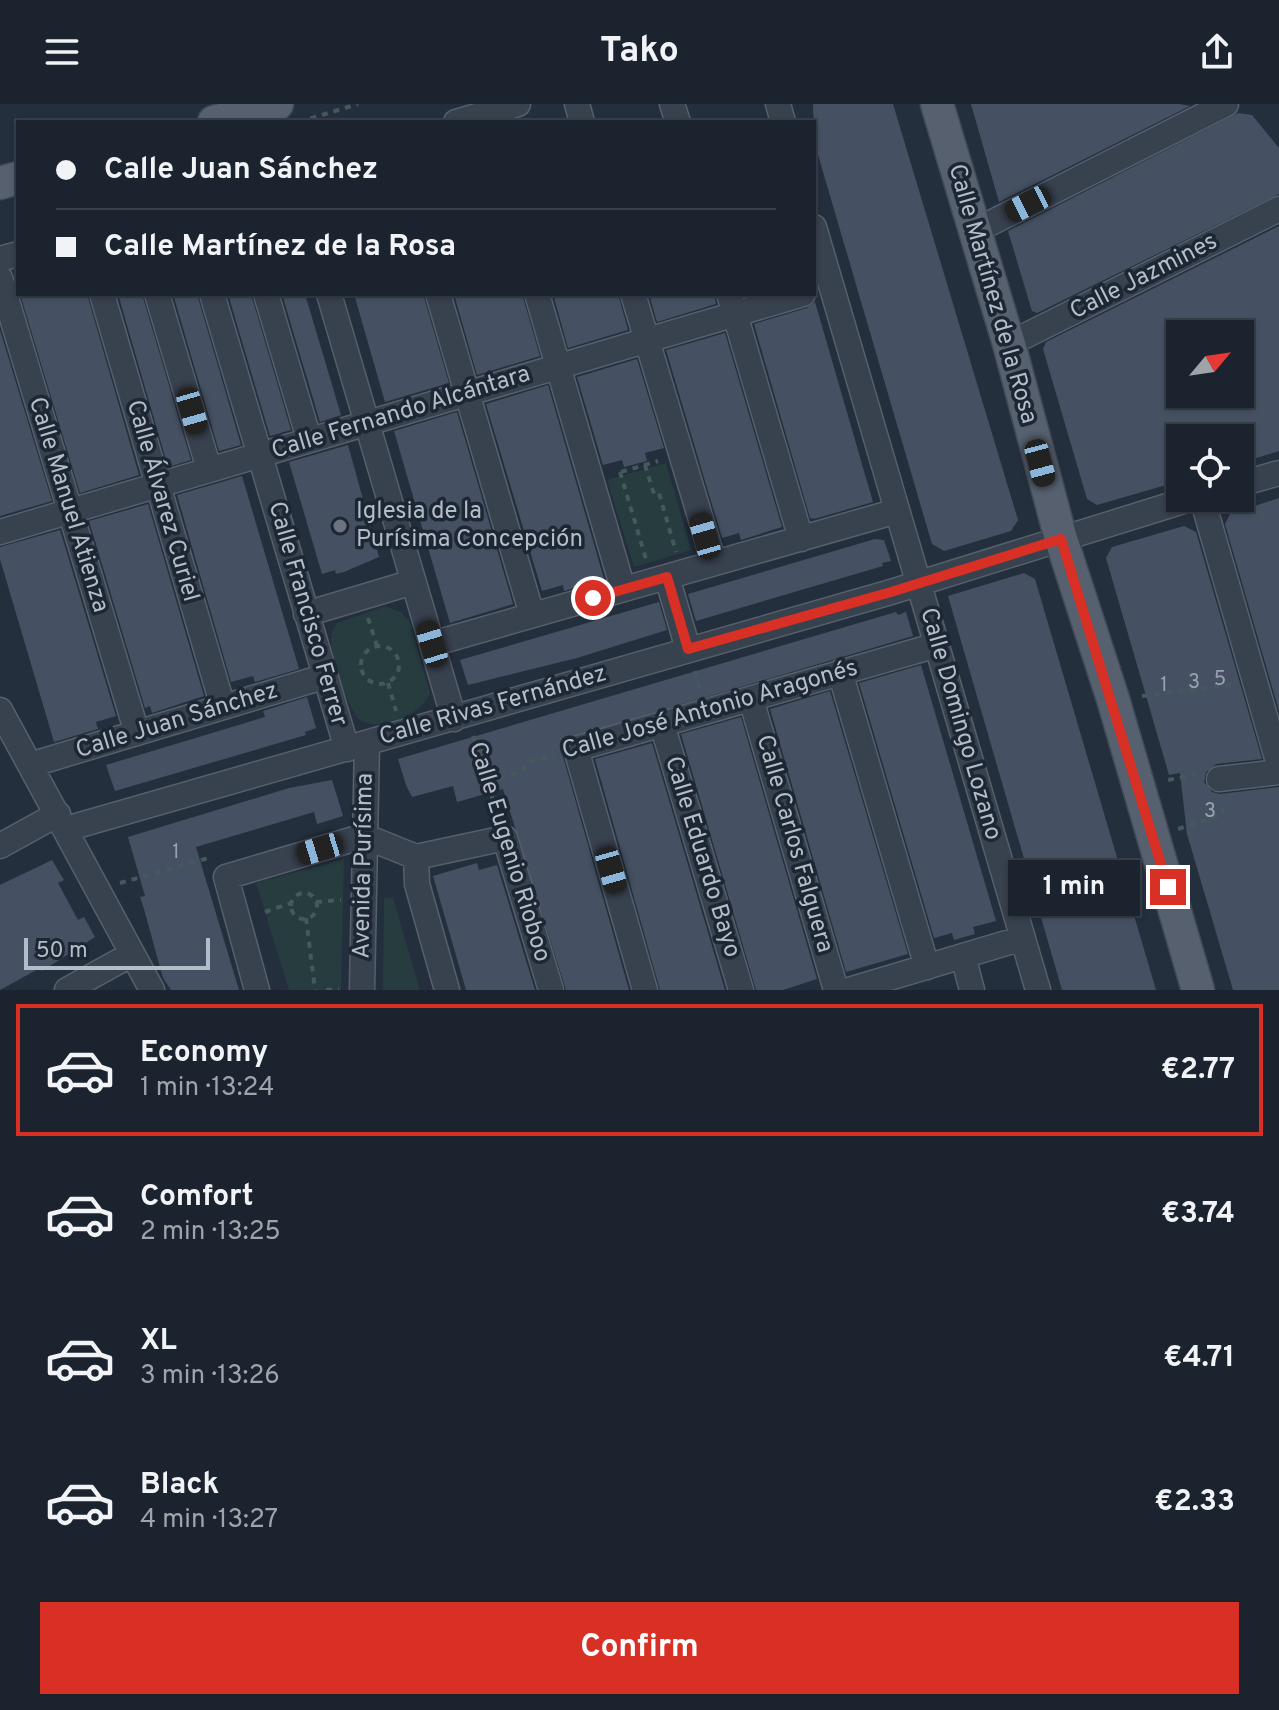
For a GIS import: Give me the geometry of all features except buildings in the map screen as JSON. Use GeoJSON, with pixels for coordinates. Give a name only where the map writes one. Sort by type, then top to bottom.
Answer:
{"type":"FeatureCollection","features":[{"type":"Feature","properties":{"kind":"main road","name":"Calle Martínez de la Rosa"},"geometry":{"type":"LineString","coordinates":[[937,104],[1009,344],[1061,539],[1167,832],[1198,990]]}},
{"type":"Feature","properties":{"kind":"main road"},"geometry":{"type":"LineString","coordinates":[[226,120],[280,111]]}},
{"type":"Feature","properties":{"kind":"street"},"geometry":{"type":"LineString","coordinates":[[485,118],[518,104]]}},
{"type":"Feature","properties":{"kind":"street"},"geometry":{"type":"LineString","coordinates":[[975,231],[1226,104]]}},
{"type":"Feature","properties":{"kind":"street","name":"Calle Jazmines"},"geometry":{"type":"LineString","coordinates":[[1009,344],[1279,209]]}},
{"type":"Feature","properties":{"kind":"street","name":"Calle Domingo Lozano"},"geometry":{"type":"LineString","coordinates":[[816,241],[823,288],[897,511],[1038,990]]}},
{"type":"Feature","properties":{"kind":"street","name":"Calle Manuel Atienza"},"geometry":{"type":"LineString","coordinates":[[0,278],[137,733]]}},
{"type":"Feature","properties":{"kind":"street","name":"Calle Álvarez Curiel"},"geometry":{"type":"LineString","coordinates":[[103,296],[223,707]]}},
{"type":"Feature","properties":{"kind":"street"},"geometry":{"type":"LineString","coordinates":[[158,296],[209,469]]}},
{"type":"Feature","properties":{"kind":"street","name":"Calle Francisco Ferrer"},"geometry":{"type":"LineString","coordinates":[[213,296],[261,454],[323,677],[357,746]]}},
{"type":"Feature","properties":{"kind":"street"},"geometry":{"type":"LineString","coordinates":[[267,296],[309,439]]}},
{"type":"Feature","properties":{"kind":"street"},"geometry":{"type":"LineString","coordinates":[[330,296],[432,644],[460,717]]}},
{"type":"Feature","properties":{"kind":"street"},"geometry":{"type":"LineString","coordinates":[[439,296],[532,615]]}},
{"type":"Feature","properties":{"kind":"street"},"geometry":{"type":"LineString","coordinates":[[538,296],[623,589]]}},
{"type":"Feature","properties":{"kind":"street"},"geometry":{"type":"LineString","coordinates":[[634,296],[714,563]]}},
{"type":"Feature","properties":{"kind":"street","name":"Calle Fernando Alcántara"},"geometry":{"type":"LineString","coordinates":[[0,532],[647,340],[732,304],[789,296]]}},
{"type":"Feature","properties":{"kind":"street"},"geometry":{"type":"LineString","coordinates":[[732,304],[801,539]]}},
{"type":"Feature","properties":{"kind":"street"},"geometry":{"type":"LineString","coordinates":[[1254,480],[1279,473]]}},
{"type":"Feature","properties":{"kind":"street","name":"Calle Rivas Fernández"},"geometry":{"type":"LineString","coordinates":[[0,846],[62,821],[460,717],[919,584],[1166,506]]}},
{"type":"Feature","properties":{"kind":"street"},"geometry":{"type":"LineString","coordinates":[[432,644],[623,589],[664,565],[714,563],[897,511]]}},
{"type":"Feature","properties":{"kind":"street"},"geometry":{"type":"LineString","coordinates":[[1206,512],[1279,765]]}},
{"type":"Feature","properties":{"kind":"street"},"geometry":{"type":"LineString","coordinates":[[664,565],[688,649]]}},
{"type":"Feature","properties":{"kind":"street"},"geometry":{"type":"LineString","coordinates":[[306,614],[413,582]]}},
{"type":"Feature","properties":{"kind":"street","name":"Calle José Antonio Aragonés"},"geometry":{"type":"LineString","coordinates":[[576,749],[937,645]]}},
{"type":"Feature","properties":{"kind":"street"},"geometry":{"type":"LineString","coordinates":[[840,672],[927,967]]}},
{"type":"Feature","properties":{"kind":"street","name":"Calle Juan Sánchez"},"geometry":{"type":"LineString","coordinates":[[30,765],[323,677]]}},
{"type":"Feature","properties":{"kind":"street","name":"Calle Carlos Falguera"},"geometry":{"type":"LineString","coordinates":[[751,699],[836,990]]}},
{"type":"Feature","properties":{"kind":"street"},"geometry":{"type":"LineString","coordinates":[[0,710],[152,990]]}},
{"type":"Feature","properties":{"kind":"street","name":"Calle Eduardo Bayo"},"geometry":{"type":"LineString","coordinates":[[662,724],[741,990]]}},
{"type":"Feature","properties":{"kind":"street","name":"Avenida Purísima"},"geometry":{"type":"LineString","coordinates":[[357,746],[364,836],[362,990]]}},
{"type":"Feature","properties":{"kind":"street"},"geometry":{"type":"LineString","coordinates":[[576,749],[645,990]]}},
{"type":"Feature","properties":{"kind":"street"},"geometry":{"type":"LineString","coordinates":[[1220,786],[1279,772]]}},
{"type":"Feature","properties":{"kind":"street"},"geometry":{"type":"LineString","coordinates":[[257,990],[226,877],[364,836],[416,857],[505,838]]}},
{"type":"Feature","properties":{"kind":"street","name":"Calle Eugenio Rioboo"},"geometry":{"type":"LineString","coordinates":[[505,838],[551,990]]}},
{"type":"Feature","properties":{"kind":"street"},"geometry":{"type":"LineString","coordinates":[[416,857],[417,884],[447,990]]}},
{"type":"Feature","properties":{"kind":"street"},"geometry":{"type":"LineString","coordinates":[[849,990],[1023,938]]}},
{"type":"Feature","properties":{"kind":"street"},"geometry":{"type":"LineString","coordinates":[[67,990],[132,954]]}},
{"type":"Feature","properties":{"kind":"street"},"geometry":{"type":"LineString","coordinates":[[963,956],[972,990]]}},
{"type":"Feature","properties":{"kind":"path"},"geometry":{"type":"LineString","coordinates":[[280,111],[358,104]]}},
{"type":"Feature","properties":{"kind":"path"},"geometry":{"type":"LineString","coordinates":[[591,480],[681,454]]}},
{"type":"Feature","properties":{"kind":"path"},"geometry":{"type":"LineString","coordinates":[[645,465],[654,494],[659,493],[664,565]]}},
{"type":"Feature","properties":{"kind":"path"},"geometry":{"type":"LineString","coordinates":[[620,472],[664,565]]}},
{"type":"Feature","properties":{"kind":"path"},"geometry":{"type":"LineString","coordinates":[[366,611],[377,646]]}},
{"type":"Feature","properties":{"kind":"path"},"geometry":{"type":"LineString","coordinates":[[377,646],[387,646],[399,659],[399,670],[388,683],[377,684],[362,671],[364,654],[377,646]]}},
{"type":"Feature","properties":{"kind":"path"},"geometry":{"type":"LineString","coordinates":[[688,649],[707,712]]}},
{"type":"Feature","properties":{"kind":"path"},"geometry":{"type":"LineString","coordinates":[[1139,696],[1255,682]]}},
{"type":"Feature","properties":{"kind":"path"},"geometry":{"type":"LineString","coordinates":[[388,683],[398,718]]}},
{"type":"Feature","properties":{"kind":"path","name":"Calle Eugenio Rioboo"},"geometry":{"type":"LineString","coordinates":[[460,717],[488,781],[505,838]]}},
{"type":"Feature","properties":{"kind":"path","name":"Calle José Antonio Aragonés"},"geometry":{"type":"LineString","coordinates":[[488,781],[521,772],[528,762],[576,749]]}},
{"type":"Feature","properties":{"kind":"path"},"geometry":{"type":"LineString","coordinates":[[1171,790],[1167,777],[1184,776]]}},
{"type":"Feature","properties":{"kind":"path"},"geometry":{"type":"LineString","coordinates":[[1167,832],[1223,814],[1220,786]]}},
{"type":"Feature","properties":{"kind":"path"},"geometry":{"type":"LineString","coordinates":[[1167,832],[1178,815]]}},
{"type":"Feature","properties":{"kind":"path"},"geometry":{"type":"LineString","coordinates":[[98,889],[220,855],[226,877]]}},
{"type":"Feature","properties":{"kind":"path"},"geometry":{"type":"LineString","coordinates":[[265,912],[291,903],[302,893],[314,898],[316,912],[306,918],[295,915],[291,903]]}},
{"type":"Feature","properties":{"kind":"path"},"geometry":{"type":"LineString","coordinates":[[306,918],[315,990]]}},
{"type":"Feature","properties":{"kind":"green space"},"geometry":{"type":"Polygon","coordinates":[[[666,463],[691,550],[634,567],[607,480],[666,463]]]}},
{"type":"Feature","properties":{"kind":"green space"},"geometry":{"type":"Polygon","coordinates":[[[385,606],[401,612],[410,622],[430,693],[426,701],[411,714],[390,723],[370,724],[357,716],[346,697],[334,659],[331,636],[337,623],[385,606]]]}},
{"type":"Feature","properties":{"kind":"green space"},"geometry":{"type":"Polygon","coordinates":[[[344,859],[341,990],[289,990],[256,883],[344,859]]]}},
{"type":"Feature","properties":{"kind":"green space"},"geometry":{"type":"Polygon","coordinates":[[[384,898],[393,898],[420,990],[383,990],[384,898]]]}},
{"type":"Feature","properties":{"kind":"place","name":"Iglesia de la Purísima Concepción"},"geometry":{"type":"Point","coordinates":[340,526]}},
{"type":"Feature","properties":{"kind":"route"},"geometry":{"type":"LineString","coordinates":[[593,598],[667,577],[688,649],[891,592],[1061,539],[1113,699],[1168,887]]}}]}
